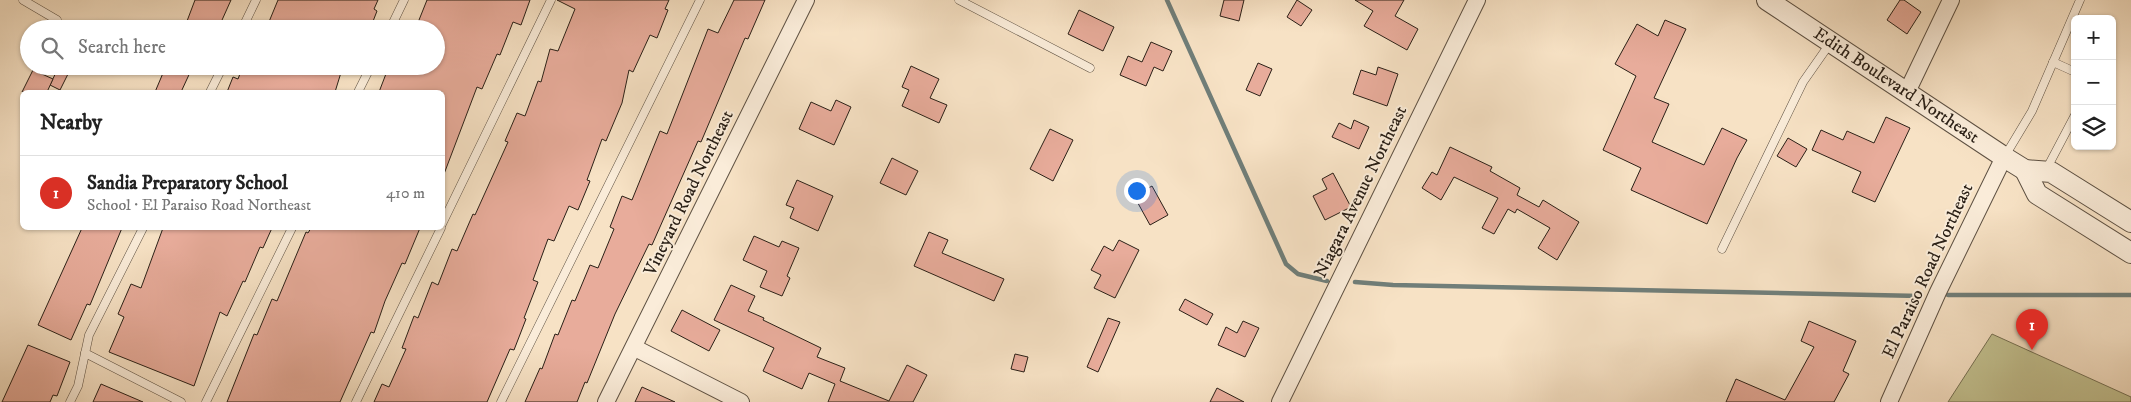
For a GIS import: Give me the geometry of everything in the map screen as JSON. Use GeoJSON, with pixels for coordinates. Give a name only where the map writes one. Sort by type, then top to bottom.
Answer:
{"type":"FeatureCollection","features":[{"type":"Feature","properties":{"kind":"street","name":"Vineyard Road Northeast"},"geometry":{"type":"LineString","coordinates":[[606,402],[635,348],[806,0]]}},
{"type":"Feature","properties":{"kind":"street","name":"Niagara Avenue Northeast"},"geometry":{"type":"LineString","coordinates":[[1280,402],[1477,0]]}},
{"type":"Feature","properties":{"kind":"street","name":"Edith Boulevard Northeast"},"geometry":{"type":"LineString","coordinates":[[1767,0],[2025,170],[2051,172],[2131,222]]}},
{"type":"Feature","properties":{"kind":"street"},"geometry":{"type":"LineString","coordinates":[[1907,92],[1951,0]]}},
{"type":"Feature","properties":{"kind":"street","name":"El Paraiso Road Northeast"},"geometry":{"type":"LineString","coordinates":[[1889,402],[1938,292],[2004,157]]}},
{"type":"Feature","properties":{"kind":"street"},"geometry":{"type":"LineString","coordinates":[[2025,170],[2037,194],[2131,254]]}},
{"type":"Feature","properties":{"kind":"street"},"geometry":{"type":"LineString","coordinates":[[635,348],[741,402]]}},
{"type":"Feature","properties":{"kind":"lane"},"geometry":{"type":"LineString","coordinates":[[23,0],[57,20]]}},
{"type":"Feature","properties":{"kind":"lane"},"geometry":{"type":"LineString","coordinates":[[246,20],[256,0]]}},
{"type":"Feature","properties":{"kind":"lane"},"geometry":{"type":"LineString","coordinates":[[394,20],[404,0]]}},
{"type":"Feature","properties":{"kind":"lane"},"geometry":{"type":"LineString","coordinates":[[445,218],[551,0]]}},
{"type":"Feature","properties":{"kind":"lane"},"geometry":{"type":"LineString","coordinates":[[501,402],[700,0]]}},
{"type":"Feature","properties":{"kind":"lane"},"geometry":{"type":"LineString","coordinates":[[959,0],[1090,68]]}},
{"type":"Feature","properties":{"kind":"lane"},"geometry":{"type":"LineString","coordinates":[[2004,157],[2032,111],[2080,0]]}},
{"type":"Feature","properties":{"kind":"lane"},"geometry":{"type":"LineString","coordinates":[[1722,249],[1803,82],[1831,42]]}},
{"type":"Feature","properties":{"kind":"lane"},"geometry":{"type":"LineString","coordinates":[[2053,62],[2071,70]]}},
{"type":"Feature","properties":{"kind":"lane"},"geometry":{"type":"LineString","coordinates":[[211,90],[218,75]]}},
{"type":"Feature","properties":{"kind":"lane"},"geometry":{"type":"LineString","coordinates":[[359,90],[366,75]]}},
{"type":"Feature","properties":{"kind":"lane"},"geometry":{"type":"LineString","coordinates":[[2045,172],[2071,123]]}},
{"type":"Feature","properties":{"kind":"lane"},"geometry":{"type":"LineString","coordinates":[[70,402],[78,386],[89,335],[142,230]]}},
{"type":"Feature","properties":{"kind":"lane"},"geometry":{"type":"LineString","coordinates":[[206,402],[291,230]]}},
{"type":"Feature","properties":{"kind":"lane"},"geometry":{"type":"LineString","coordinates":[[356,402],[440,230]]}},
{"type":"Feature","properties":{"kind":"lane"},"geometry":{"type":"LineString","coordinates":[[85,353],[181,402]]}},
{"type":"Feature","properties":{"kind":"shaded area"},"geometry":{"type":"Polygon","coordinates":[[[1992,334],[2131,397],[2131,402],[1948,402],[1992,334]]]}},
{"type":"Feature","properties":{"kind":"building"},"geometry":{"type":"Polygon","coordinates":[[[195,0],[231,0],[222,20],[187,20],[195,0]]]}},
{"type":"Feature","properties":{"kind":"building"},"geometry":{"type":"Polygon","coordinates":[[[278,0],[378,0],[374,9],[377,11],[374,20],[270,20],[278,0]]]}},
{"type":"Feature","properties":{"kind":"building"},"geometry":{"type":"Polygon","coordinates":[[[427,0],[530,0],[521,25],[513,22],[500,55],[497,54],[482,89],[477,87],[445,171],[445,90],[380,90],[386,75],[445,75],[445,20],[419,20],[427,0]]]}},
{"type":"Feature","properties":{"kind":"building"},"geometry":{"type":"Polygon","coordinates":[[[557,0],[669,0],[665,9],[668,10],[657,38],[650,35],[633,72],[629,70],[622,103],[606,141],[602,139],[587,180],[590,181],[578,210],[569,206],[554,241],[548,239],[533,280],[538,282],[524,318],[526,319],[514,350],[510,349],[487,402],[374,402],[382,384],[389,387],[406,349],[402,348],[414,316],[418,318],[432,282],[438,285],[452,249],[457,251],[473,214],[475,215],[508,142],[505,141],[517,113],[525,116],[538,81],[541,82],[550,49],[558,51],[575,9],[557,0]]]}},
{"type":"Feature","properties":{"kind":"building"},"geometry":{"type":"Polygon","coordinates":[[[734,0],[765,0],[748,39],[745,38],[701,142],[698,141],[652,245],[649,244],[615,314],[587,383],[585,382],[577,402],[525,402],[540,368],[542,369],[555,334],[558,335],[572,300],[575,301],[590,265],[598,268],[614,229],[610,227],[622,196],[632,200],[660,131],[667,134],[708,29],[718,33],[734,0]]]}},
{"type":"Feature","properties":{"kind":"building"},"geometry":{"type":"Polygon","coordinates":[[[1224,0],[1244,0],[1239,21],[1220,16],[1224,0]]]}},
{"type":"Feature","properties":{"kind":"building"},"geometry":{"type":"Polygon","coordinates":[[[1297,0],[1312,10],[1301,26],[1287,17],[1297,0]]]}},
{"type":"Feature","properties":{"kind":"building"},"geometry":{"type":"Polygon","coordinates":[[[1355,0],[1404,0],[1395,16],[1418,29],[1407,50],[1364,26],[1373,11],[1355,0]]]}},
{"type":"Feature","properties":{"kind":"building"},"geometry":{"type":"Polygon","coordinates":[[[1900,0],[1904,0],[1921,12],[1907,34],[1887,20],[1900,0]]]}},
{"type":"Feature","properties":{"kind":"building"},"geometry":{"type":"Polygon","coordinates":[[[1079,10],[1114,27],[1103,51],[1068,34],[1079,10]]]}},
{"type":"Feature","properties":{"kind":"building"},"geometry":{"type":"Polygon","coordinates":[[[1665,20],[1686,29],[1654,98],[1669,104],[1652,142],[1704,165],[1722,128],[1747,140],[1707,224],[1631,190],[1641,168],[1603,150],[1636,76],[1615,64],[1637,24],[1658,36],[1665,20]]]}},
{"type":"Feature","properties":{"kind":"building"},"geometry":{"type":"Polygon","coordinates":[[[1151,42],[1172,51],[1163,71],[1154,67],[1146,86],[1120,75],[1128,56],[1142,62],[1151,42]]]}},
{"type":"Feature","properties":{"kind":"building"},"geometry":{"type":"Polygon","coordinates":[[[1258,63],[1272,69],[1260,96],[1246,90],[1258,63]]]}},
{"type":"Feature","properties":{"kind":"building"},"geometry":{"type":"Polygon","coordinates":[[[911,66],[939,79],[930,98],[947,105],[939,123],[902,106],[909,90],[902,87],[911,66]]]}},
{"type":"Feature","properties":{"kind":"building"},"geometry":{"type":"Polygon","coordinates":[[[1378,67],[1398,74],[1387,106],[1353,94],[1361,70],[1376,75],[1378,67]]]}},
{"type":"Feature","properties":{"kind":"building"},"geometry":{"type":"Polygon","coordinates":[[[30,75],[44,75],[53,79],[48,90],[23,90],[30,75]]]}},
{"type":"Feature","properties":{"kind":"building"},"geometry":{"type":"Polygon","coordinates":[[[55,75],[68,75],[60,90],[50,85],[55,75]]]}},
{"type":"Feature","properties":{"kind":"building"},"geometry":{"type":"Polygon","coordinates":[[[162,75],[189,75],[182,90],[156,90],[162,75]]]}},
{"type":"Feature","properties":{"kind":"building"},"geometry":{"type":"Polygon","coordinates":[[[240,75],[340,75],[336,90],[228,90],[233,77],[238,79],[240,75]]]}},
{"type":"Feature","properties":{"kind":"building"},"geometry":{"type":"Polygon","coordinates":[[[836,100],[851,107],[834,145],[799,129],[811,102],[831,111],[836,100]]]}},
{"type":"Feature","properties":{"kind":"building"},"geometry":{"type":"Polygon","coordinates":[[[1886,117],[1910,128],[1875,202],[1852,192],[1861,172],[1812,150],[1821,130],[1843,140],[1847,131],[1874,143],[1886,117]]]}},
{"type":"Feature","properties":{"kind":"building"},"geometry":{"type":"Polygon","coordinates":[[[1354,120],[1369,127],[1359,149],[1332,137],[1339,123],[1351,129],[1354,120]]]}},
{"type":"Feature","properties":{"kind":"building"},"geometry":{"type":"Polygon","coordinates":[[[1050,129],[1073,140],[1053,181],[1030,169],[1050,129]]]}},
{"type":"Feature","properties":{"kind":"building"},"geometry":{"type":"Polygon","coordinates":[[[1788,138],[1807,149],[1796,167],[1777,156],[1788,138]]]}},
{"type":"Feature","properties":{"kind":"building"},"geometry":{"type":"Polygon","coordinates":[[[1450,147],[1492,167],[1490,171],[1520,188],[1517,195],[1539,207],[1543,200],[1579,222],[1557,260],[1538,248],[1550,228],[1517,209],[1515,213],[1508,209],[1494,234],[1482,228],[1498,198],[1454,177],[1441,200],[1422,188],[1432,172],[1437,175],[1450,147]]]}},
{"type":"Feature","properties":{"kind":"building"},"geometry":{"type":"Polygon","coordinates":[[[892,158],[918,171],[906,195],[880,183],[892,158]]]}},
{"type":"Feature","properties":{"kind":"building"},"geometry":{"type":"Polygon","coordinates":[[[1333,173],[1351,207],[1325,220],[1313,196],[1327,189],[1322,179],[1333,173]]]}},
{"type":"Feature","properties":{"kind":"building"},"geometry":{"type":"Polygon","coordinates":[[[797,180],[833,196],[818,231],[790,218],[794,208],[786,205],[797,180]]]}},
{"type":"Feature","properties":{"kind":"building"},"geometry":{"type":"Polygon","coordinates":[[[1152,186],[1168,215],[1150,225],[1134,196],[1152,186]]]}},
{"type":"Feature","properties":{"kind":"building"},"geometry":{"type":"Polygon","coordinates":[[[81,230],[121,230],[90,305],[87,304],[71,340],[38,325],[81,230]]]}},
{"type":"Feature","properties":{"kind":"building"},"geometry":{"type":"Polygon","coordinates":[[[162,230],[271,230],[263,248],[260,247],[245,282],[243,281],[227,316],[220,312],[194,386],[109,352],[124,317],[118,314],[131,284],[141,288],[162,230]]]}},
{"type":"Feature","properties":{"kind":"building"},"geometry":{"type":"Polygon","coordinates":[[[310,230],[419,230],[405,264],[402,263],[385,301],[374,333],[371,332],[340,402],[227,402],[254,334],[257,335],[272,299],[277,301],[306,232],[308,233],[310,230]]]}},
{"type":"Feature","properties":{"kind":"building"},"geometry":{"type":"Polygon","coordinates":[[[929,232],[948,240],[942,253],[1004,279],[994,301],[914,266],[929,232]]]}},
{"type":"Feature","properties":{"kind":"building"},"geometry":{"type":"Polygon","coordinates":[[[754,236],[779,247],[782,241],[799,248],[787,276],[790,278],[782,296],[760,287],[767,271],[743,260],[754,236]]]}},
{"type":"Feature","properties":{"kind":"building"},"geometry":{"type":"Polygon","coordinates":[[[1119,240],[1139,250],[1115,298],[1094,288],[1101,275],[1091,270],[1104,246],[1113,251],[1119,240]]]}},
{"type":"Feature","properties":{"kind":"building"},"geometry":{"type":"Polygon","coordinates":[[[731,285],[755,296],[748,311],[821,348],[817,357],[845,368],[840,381],[889,401],[907,365],[927,375],[913,402],[828,402],[835,384],[809,373],[802,389],[763,371],[774,348],[714,320],[731,285]]]}},
{"type":"Feature","properties":{"kind":"building"},"geometry":{"type":"Polygon","coordinates":[[[1185,299],[1213,314],[1207,325],[1179,310],[1185,299]]]}},
{"type":"Feature","properties":{"kind":"building"},"geometry":{"type":"Polygon","coordinates":[[[682,310],[720,330],[709,351],[671,331],[682,310]]]}},
{"type":"Feature","properties":{"kind":"building"},"geometry":{"type":"Polygon","coordinates":[[[1108,318],[1120,322],[1098,372],[1087,367],[1108,318]]]}},
{"type":"Feature","properties":{"kind":"building"},"geometry":{"type":"Polygon","coordinates":[[[1243,321],[1259,328],[1245,357],[1218,345],[1226,327],[1237,333],[1243,321]]]}},
{"type":"Feature","properties":{"kind":"building"},"geometry":{"type":"Polygon","coordinates":[[[1809,321],[1856,341],[1843,371],[1849,374],[1834,402],[1726,402],[1736,379],[1785,400],[1814,347],[1801,341],[1809,321]]]}},
{"type":"Feature","properties":{"kind":"building"},"geometry":{"type":"Polygon","coordinates":[[[28,345],[70,362],[57,396],[53,395],[50,402],[2,402],[28,345]]]}},
{"type":"Feature","properties":{"kind":"building"},"geometry":{"type":"Polygon","coordinates":[[[1015,354],[1028,357],[1024,372],[1011,369],[1015,354]]]}},
{"type":"Feature","properties":{"kind":"building"},"geometry":{"type":"Polygon","coordinates":[[[101,384],[143,402],[93,402],[101,384]]]}},
{"type":"Feature","properties":{"kind":"building"},"geometry":{"type":"Polygon","coordinates":[[[642,387],[675,402],[635,402],[642,387]]]}},
{"type":"Feature","properties":{"kind":"building"},"geometry":{"type":"Polygon","coordinates":[[[1217,388],[1244,402],[1210,402],[1217,388]]]}},
{"type":"Feature","properties":{"kind":"waterway"},"geometry":{"type":"LineString","coordinates":[[1167,0],[1286,264],[1298,274],[1327,281]]}},
{"type":"Feature","properties":{"kind":"waterway"},"geometry":{"type":"LineString","coordinates":[[1355,282],[1393,285],[1920,296]]}},
{"type":"Feature","properties":{"kind":"waterway"},"geometry":{"type":"LineString","coordinates":[[1948,295],[2131,295]]}},
{"type":"Feature","properties":{"kind":"place","name":"Sandia Preparatory School"},"geometry":{"type":"Point","coordinates":[2032,350]}}]}
